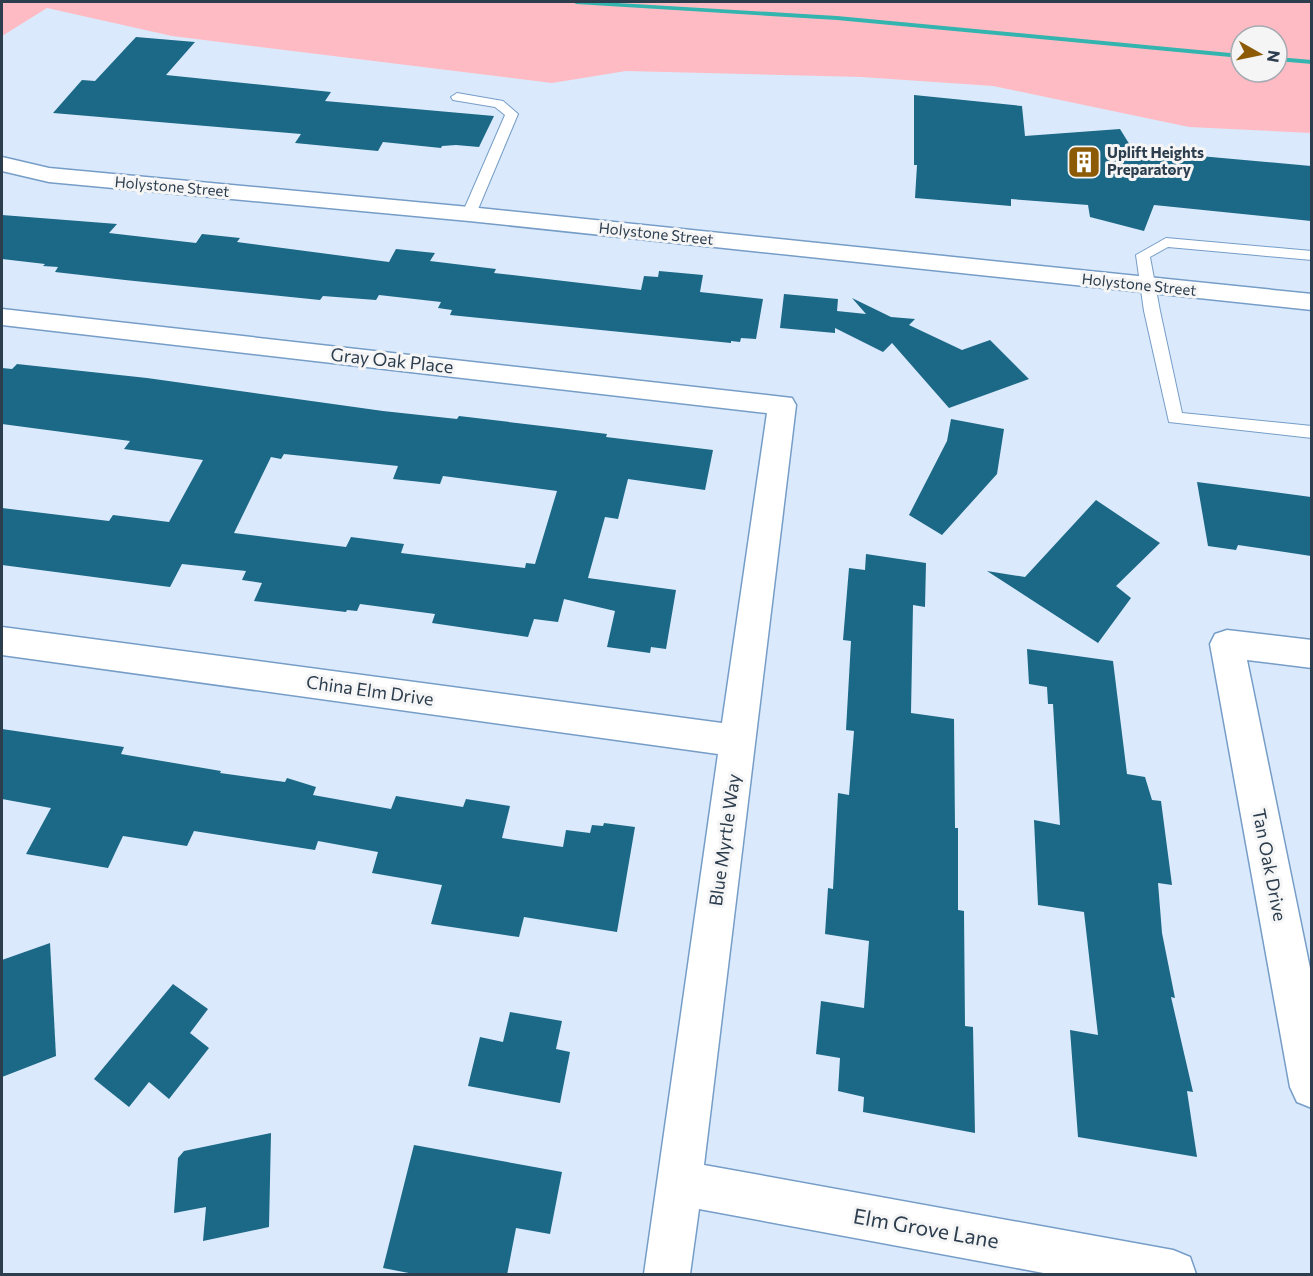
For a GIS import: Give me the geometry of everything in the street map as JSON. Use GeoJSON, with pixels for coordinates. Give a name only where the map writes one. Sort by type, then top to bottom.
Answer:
{"type":"FeatureCollection","features":[{"type":"Feature","properties":{"kind":"street","name":"Holystone Street"},"geometry":{"type":"LineString","coordinates":[[2,164],[49,176],[469,214],[1311,302]]}},
{"type":"Feature","properties":{"kind":"street","name":"Gray Oak Place"},"geometry":{"type":"LineString","coordinates":[[2,317],[782,405]]}},
{"type":"Feature","properties":{"kind":"street","name":"Blue Myrtle Way"},"geometry":{"type":"LineString","coordinates":[[667,1275],[782,405]]}},
{"type":"Feature","properties":{"kind":"street","name":"China Elm Drive"},"geometry":{"type":"LineString","coordinates":[[2,641],[739,741]]}},
{"type":"Feature","properties":{"kind":"street","name":"Tan Oak Drive"},"geometry":{"type":"LineString","coordinates":[[1311,654],[1227,644],[1311,1087]]}},
{"type":"Feature","properties":{"kind":"street","name":"Elm Grove Lane"},"geometry":{"type":"LineString","coordinates":[[679,1183],[1173,1275]]}},
{"type":"Feature","properties":{"kind":"lane"},"geometry":{"type":"LineString","coordinates":[[457,97],[499,104],[512,114],[469,214]]}},
{"type":"Feature","properties":{"kind":"lane"},"geometry":{"type":"LineString","coordinates":[[1311,256],[1166,242],[1143,255],[1150,286],[1152,311],[1175,418],[1311,432]]}},
{"type":"Feature","properties":{"kind":"shaded area"},"geometry":{"type":"Polygon","coordinates":[[[2,2],[1311,2],[1311,133],[1189,127],[993,86],[861,77],[626,71],[552,83],[172,36],[47,8],[2,36],[2,2]]]}},
{"type":"Feature","properties":{"kind":"building"},"geometry":{"type":"Polygon","coordinates":[[[136,37],[195,42],[166,75],[331,92],[325,101],[494,116],[479,147],[456,145],[441,148],[383,142],[378,151],[295,143],[301,134],[53,113],[82,80],[95,81],[136,37]]]}},
{"type":"Feature","properties":{"kind":"building","name":"Uplift Heights Preparatory"},"geometry":{"type":"Polygon","coordinates":[[[914,95],[1022,106],[1025,136],[1120,129],[1133,150],[1311,166],[1311,221],[1154,205],[1144,231],[1090,217],[1088,205],[1011,199],[1011,206],[915,198],[917,165],[914,165],[914,95]]]}},
{"type":"Feature","properties":{"kind":"building"},"geometry":{"type":"Polygon","coordinates":[[[2,215],[117,224],[109,233],[196,243],[202,234],[240,238],[237,242],[389,262],[396,249],[435,253],[430,261],[496,269],[494,273],[641,290],[644,276],[658,277],[659,271],[703,275],[700,292],[763,299],[756,339],[741,338],[740,342],[731,341],[731,343],[450,315],[452,310],[438,308],[441,302],[379,295],[376,300],[323,296],[320,300],[125,280],[55,272],[58,267],[2,259],[2,215]]]}},
{"type":"Feature","properties":{"kind":"building"},"geometry":{"type":"Polygon","coordinates":[[[784,294],[838,299],[837,311],[866,314],[852,298],[891,317],[915,319],[909,325],[962,350],[990,340],[1029,379],[949,408],[892,343],[883,352],[835,328],[835,333],[780,328],[784,294]]]}},
{"type":"Feature","properties":{"kind":"building"},"geometry":{"type":"Polygon","coordinates":[[[17,364],[147,378],[383,411],[457,419],[459,416],[713,450],[705,490],[628,479],[618,519],[605,517],[588,578],[676,590],[666,649],[651,647],[650,653],[607,647],[615,611],[564,599],[558,622],[534,619],[528,637],[432,623],[435,614],[360,604],[357,611],[347,610],[346,612],[254,601],[262,583],[242,580],[246,571],[182,564],[170,587],[2,565],[2,508],[109,521],[113,515],[169,522],[203,460],[124,449],[130,441],[2,424],[2,368],[12,369],[17,364]],[[284,454],[281,459],[271,457],[234,533],[346,547],[351,537],[404,544],[401,553],[525,568],[526,563],[535,564],[557,491],[443,476],[440,484],[393,479],[398,466],[284,454]]]}},
{"type":"Feature","properties":{"kind":"building"},"geometry":{"type":"Polygon","coordinates":[[[951,419],[1004,429],[997,474],[942,535],[909,515],[947,441],[951,419]]]}},
{"type":"Feature","properties":{"kind":"building"},"geometry":{"type":"Polygon","coordinates":[[[1197,482],[1311,497],[1311,556],[1238,545],[1236,550],[1208,546],[1197,482]]]}},
{"type":"Feature","properties":{"kind":"building"},"geometry":{"type":"Polygon","coordinates":[[[1096,500],[1160,543],[1116,586],[1131,598],[1098,643],[987,571],[1025,577],[1096,500]]]}},
{"type":"Feature","properties":{"kind":"building"},"geometry":{"type":"Polygon","coordinates":[[[866,554],[926,563],[925,607],[913,605],[911,713],[954,719],[958,910],[964,911],[965,1026],[973,1027],[975,1133],[863,1112],[864,1097],[838,1091],[840,1058],[816,1054],[821,1001],[864,1008],[869,941],[825,934],[828,888],[833,889],[838,793],[849,795],[854,731],[846,730],[851,641],[843,640],[849,568],[865,570],[866,554]]]}},
{"type":"Feature","properties":{"kind":"building"},"geometry":{"type":"Polygon","coordinates":[[[1027,649],[1113,661],[1127,774],[1145,777],[1152,800],[1161,801],[1172,885],[1158,883],[1162,933],[1175,998],[1171,997],[1193,1092],[1187,1091],[1197,1157],[1078,1137],[1070,1030],[1098,1035],[1084,912],[1038,905],[1034,820],[1060,825],[1053,704],[1048,704],[1047,687],[1029,684],[1027,649]]]}},
{"type":"Feature","properties":{"kind":"building"},"geometry":{"type":"Polygon","coordinates":[[[2,729],[124,747],[121,754],[221,771],[220,773],[285,782],[287,778],[316,787],[313,795],[391,809],[396,796],[463,807],[466,799],[510,806],[502,838],[563,847],[566,830],[590,833],[592,825],[603,826],[604,823],[635,827],[617,932],[524,917],[519,937],[431,924],[442,885],[372,873],[378,852],[318,841],[315,850],[194,831],[187,846],[123,836],[108,868],[26,854],[51,808],[2,799],[2,729]]]}},
{"type":"Feature","properties":{"kind":"building"},"geometry":{"type":"Polygon","coordinates":[[[50,943],[56,1056],[2,1077],[2,960],[50,943]]]}},
{"type":"Feature","properties":{"kind":"building"},"geometry":{"type":"Polygon","coordinates":[[[173,984],[208,1009],[190,1033],[209,1048],[169,1099],[149,1082],[129,1107],[94,1079],[173,984]]]}},
{"type":"Feature","properties":{"kind":"building"},"geometry":{"type":"Polygon","coordinates":[[[510,1012],[562,1021],[556,1049],[570,1052],[560,1103],[468,1086],[480,1037],[503,1042],[510,1012]]]}},
{"type":"Feature","properties":{"kind":"building"},"geometry":{"type":"Polygon","coordinates":[[[271,1133],[269,1227],[203,1241],[206,1207],[174,1213],[178,1158],[184,1151],[271,1133]]]}},
{"type":"Feature","properties":{"kind":"building"},"geometry":{"type":"Polygon","coordinates":[[[414,1145],[562,1172],[550,1234],[516,1228],[507,1275],[419,1275],[383,1268],[414,1145]]]}},
{"type":"Feature","properties":{"kind":"waterway"},"geometry":{"type":"LineString","coordinates":[[576,2],[837,18],[1229,55]]}},
{"type":"Feature","properties":{"kind":"waterway"},"geometry":{"type":"LineString","coordinates":[[1289,60],[1312,62]]}},
{"type":"Feature","properties":{"kind":"place","name":"Uplift Heights Preparatory"},"geometry":{"type":"Point","coordinates":[1084,162]}}]}
